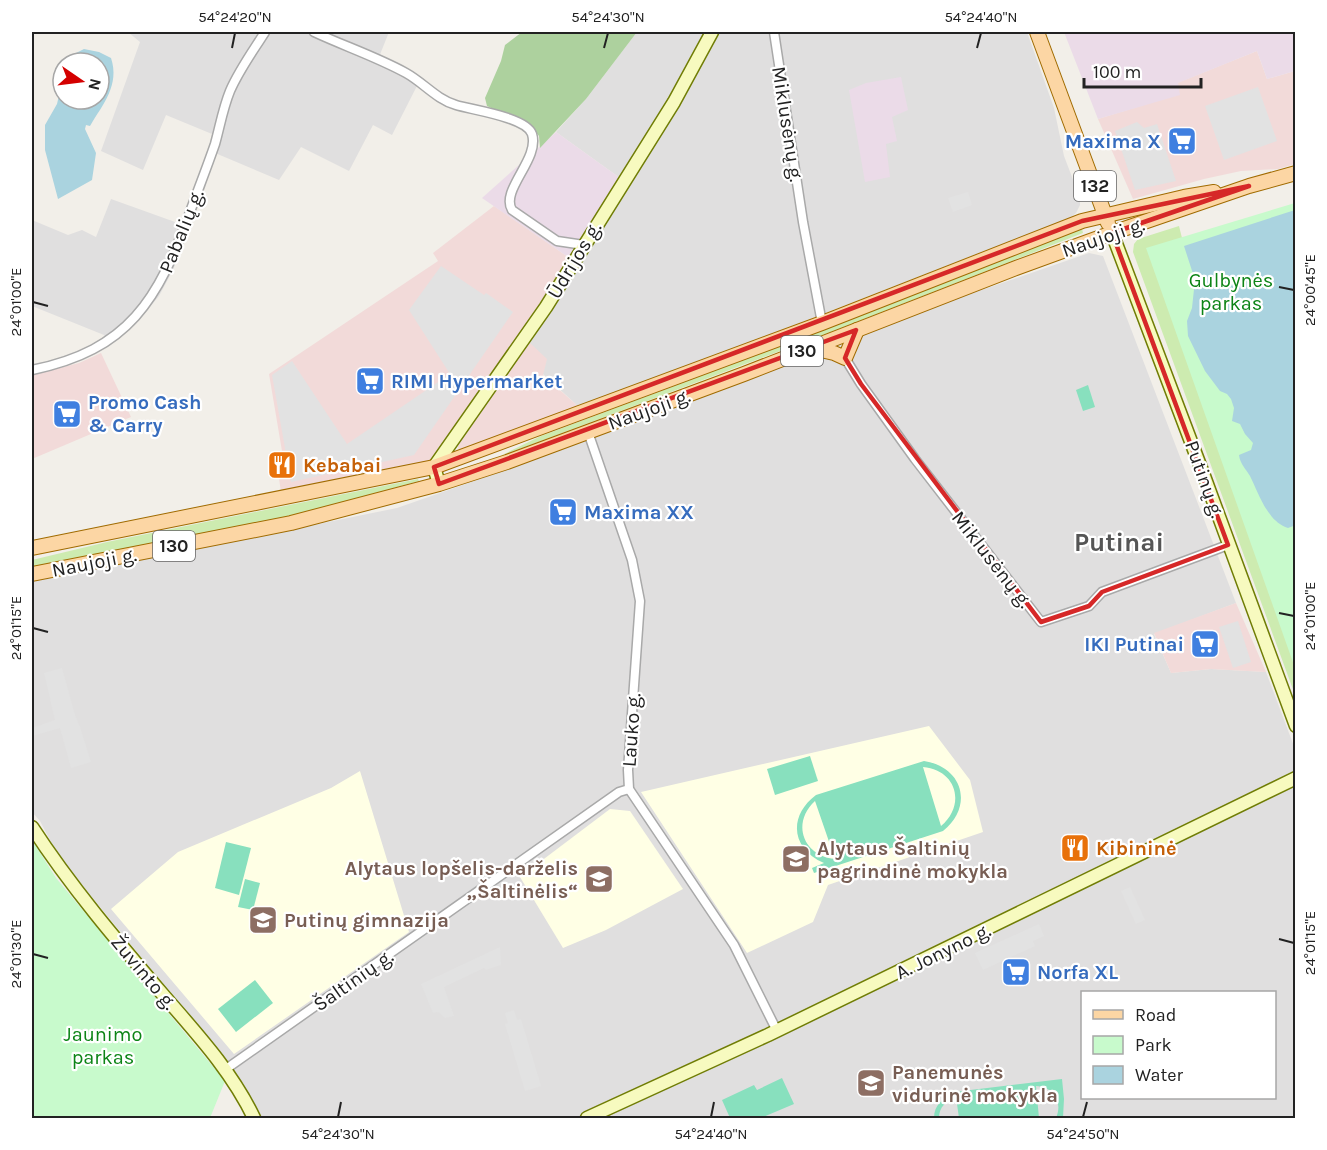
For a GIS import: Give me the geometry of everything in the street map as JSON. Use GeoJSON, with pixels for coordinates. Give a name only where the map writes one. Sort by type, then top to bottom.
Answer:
{"type":"FeatureCollection","features":[{"type":"Feature","properties":{"kind":"main road","name":"132"},"geometry":{"type":"LineString","coordinates":[[1037,32],[1112,233]]}},
{"type":"Feature","properties":{"kind":"main road","name":"Naujoji g."},"geometry":{"type":"LineString","coordinates":[[32,574],[291,524],[439,484],[588,432],[1112,233],[1249,186],[1296,173]]}},
{"type":"Feature","properties":{"kind":"main road","name":"Naujoji g."},"geometry":{"type":"LineString","coordinates":[[32,548],[434,467],[822,322],[1082,221],[1184,197],[1249,186]]}},
{"type":"Feature","properties":{"kind":"main road"},"geometry":{"type":"LineString","coordinates":[[812,348],[834,352],[845,358],[857,330]]}},
{"type":"Feature","properties":{"kind":"street","name":"Pabalių g."},"geometry":{"type":"LineString","coordinates":[[32,370],[60,364],[95,349],[131,322],[149,301],[173,258],[231,90],[265,32]]}},
{"type":"Feature","properties":{"kind":"street"},"geometry":{"type":"LineString","coordinates":[[314,32],[404,72],[448,102],[500,116],[528,128],[532,134],[530,152],[508,198],[509,205],[512,210],[550,238],[584,245]]}},
{"type":"Feature","properties":{"kind":"street","name":"Ūdrijos g."},"geometry":{"type":"LineString","coordinates":[[434,467],[536,322],[674,102],[712,32]]}},
{"type":"Feature","properties":{"kind":"street","name":"Miklusėnų g."},"geometry":{"type":"LineString","coordinates":[[774,32],[803,222],[822,322]]}},
{"type":"Feature","properties":{"kind":"street","name":"Putinų g."},"geometry":{"type":"LineString","coordinates":[[1112,233],[1296,726]]}},
{"type":"Feature","properties":{"kind":"street","name":"Miklusėnų g."},"geometry":{"type":"LineString","coordinates":[[845,358],[915,459],[1041,622],[1089,606],[1102,592],[1228,544]]}},
{"type":"Feature","properties":{"kind":"street","name":"Lauko g."},"geometry":{"type":"LineString","coordinates":[[588,432],[632,560],[640,601],[628,770],[629,789],[735,945],[777,1031]]}},
{"type":"Feature","properties":{"kind":"street"},"geometry":{"type":"LineString","coordinates":[[434,467],[439,484]]}},
{"type":"Feature","properties":{"kind":"street","name":"A. Jonyno g."},"geometry":{"type":"LineString","coordinates":[[587,1119],[777,1031],[1296,778]]}},
{"type":"Feature","properties":{"kind":"street","name":"Šaltinių g."},"geometry":{"type":"LineString","coordinates":[[226,1069],[619,792],[629,789]]}},
{"type":"Feature","properties":{"kind":"street","name":"Žuvinto g."},"geometry":{"type":"LineString","coordinates":[[32,827],[48,852],[99,918],[226,1069],[254,1119]]}},
{"type":"Feature","properties":{"kind":"highlighted area"},"geometry":{"type":"Polygon","coordinates":[[[1249,186],[1112,233],[1228,545],[1102,592],[1089,606],[1041,622],[861,384],[845,358],[856,330],[439,484],[434,467],[1082,221],[1249,186]]]}},
{"type":"Feature","properties":{"kind":"shaded area"},"geometry":{"type":"Polygon","coordinates":[[[128,32],[389,32],[379,57],[421,78],[392,135],[373,125],[349,171],[301,147],[279,180],[208,150],[212,134],[166,115],[143,170],[101,151],[140,42],[128,32]]]}},
{"type":"Feature","properties":{"kind":"shaded area"},"geometry":{"type":"Polygon","coordinates":[[[637,32],[708,32],[689,69],[620,178],[556,132],[586,99],[637,32]]]}},
{"type":"Feature","properties":{"kind":"shaded area"},"geometry":{"type":"Polygon","coordinates":[[[717,32],[1027,32],[1054,108],[1064,156],[1080,198],[1080,205],[1070,218],[580,408],[543,374],[529,342],[717,32]]]}},
{"type":"Feature","properties":{"kind":"shaded area"},"geometry":{"type":"Polygon","coordinates":[[[1064,32],[1295,32],[1295,71],[1267,79],[1257,51],[1178,83],[1180,95],[1098,119],[1064,32]]]}},
{"type":"Feature","properties":{"kind":"shaded area"},"geometry":{"type":"Polygon","coordinates":[[[1257,51],[1267,79],[1295,71],[1295,164],[1278,169],[1241,171],[1133,199],[1098,119],[1179,94],[1177,83],[1257,51]]]}},
{"type":"Feature","properties":{"kind":"shaded area"},"geometry":{"type":"Polygon","coordinates":[[[901,77],[908,110],[892,117],[897,141],[886,144],[890,177],[865,182],[849,90],[866,83],[901,77]]]}},
{"type":"Feature","properties":{"kind":"shaded area"},"geometry":{"type":"Polygon","coordinates":[[[1258,87],[1277,141],[1224,160],[1205,106],[1258,87]]]}},
{"type":"Feature","properties":{"kind":"shaded area"},"geometry":{"type":"Polygon","coordinates":[[[1137,122],[1144,128],[1157,124],[1176,181],[1135,190],[1115,131],[1137,122]]]}},
{"type":"Feature","properties":{"kind":"shaded area"},"geometry":{"type":"Polygon","coordinates":[[[556,132],[620,178],[571,259],[482,198],[556,132]]]}},
{"type":"Feature","properties":{"kind":"shaded area"},"geometry":{"type":"Polygon","coordinates":[[[968,192],[972,205],[953,212],[948,198],[968,192]]]}},
{"type":"Feature","properties":{"kind":"shaded area"},"geometry":{"type":"Polygon","coordinates":[[[111,199],[189,227],[173,270],[159,296],[135,325],[109,345],[104,335],[32,306],[32,220],[68,235],[82,230],[96,237],[111,199]]]}},
{"type":"Feature","properties":{"kind":"shaded area"},"geometry":{"type":"Polygon","coordinates":[[[494,206],[571,259],[522,336],[435,458],[419,464],[281,492],[276,459],[283,457],[269,374],[438,261],[433,253],[494,206]]]}},
{"type":"Feature","properties":{"kind":"shaded area"},"geometry":{"type":"Polygon","coordinates":[[[1089,253],[1103,256],[1236,603],[1154,634],[1171,673],[1211,669],[1266,672],[1295,749],[1295,1118],[259,1118],[237,1074],[59,857],[40,821],[32,812],[32,582],[397,508],[517,466],[970,294],[1089,253]]]}},
{"type":"Feature","properties":{"kind":"shaded area"},"geometry":{"type":"Polygon","coordinates":[[[441,266],[513,312],[414,455],[291,482],[272,375],[292,361],[347,444],[450,374],[409,310],[441,266]]]}},
{"type":"Feature","properties":{"kind":"shaded area"},"geometry":{"type":"Polygon","coordinates":[[[529,342],[547,359],[543,375],[580,408],[459,450],[457,444],[529,342]]]}},
{"type":"Feature","properties":{"kind":"shaded area"},"geometry":{"type":"Polygon","coordinates":[[[101,353],[131,417],[32,459],[32,375],[79,363],[101,353]]]}},
{"type":"Feature","properties":{"kind":"shaded area"},"geometry":{"type":"Polygon","coordinates":[[[1236,603],[1266,672],[1211,669],[1171,673],[1154,633],[1236,603]]]}},
{"type":"Feature","properties":{"kind":"shaded area"},"geometry":{"type":"Polygon","coordinates":[[[1238,621],[1251,662],[1233,668],[1219,627],[1238,621]]]}},
{"type":"Feature","properties":{"kind":"shaded area"},"geometry":{"type":"Polygon","coordinates":[[[62,668],[91,762],[71,768],[60,728],[32,736],[32,728],[55,720],[44,673],[62,668]]]}},
{"type":"Feature","properties":{"kind":"shaded area","name":"Alytaus Šaltinių pagrindinė mokykla"},"geometry":{"type":"Polygon","coordinates":[[[929,726],[970,780],[983,832],[828,885],[813,922],[747,953],[641,792],[929,726]]]}},
{"type":"Feature","properties":{"kind":"shaded area","name":"Putinų gimnazija"},"geometry":{"type":"Polygon","coordinates":[[[360,771],[409,932],[234,1054],[111,909],[178,852],[331,788],[360,771]]]}},
{"type":"Feature","properties":{"kind":"shaded area","name":"Alytaus lopšelis-darželis „Šaltinėlis“"},"geometry":{"type":"Polygon","coordinates":[[[610,809],[630,811],[683,889],[606,930],[563,948],[520,877],[610,809]]]}},
{"type":"Feature","properties":{"kind":"shaded area"},"geometry":{"type":"Polygon","coordinates":[[[1130,887],[1145,920],[1136,924],[1121,891],[1130,887]]]}},
{"type":"Feature","properties":{"kind":"shaded area"},"geometry":{"type":"Polygon","coordinates":[[[1039,924],[1044,936],[1033,941],[1035,946],[983,970],[975,953],[1039,924]]]}},
{"type":"Feature","properties":{"kind":"shaded area"},"geometry":{"type":"Polygon","coordinates":[[[500,947],[501,965],[486,970],[484,968],[444,987],[454,1016],[445,1018],[438,1012],[433,1013],[421,984],[500,947]]]}},
{"type":"Feature","properties":{"kind":"shaded area"},"geometry":{"type":"Polygon","coordinates":[[[514,1010],[517,1020],[521,1019],[541,1086],[525,1091],[505,1024],[508,1023],[505,1013],[514,1010]]]}},
{"type":"Feature","properties":{"kind":"green space"},"geometry":{"type":"Polygon","coordinates":[[[522,32],[637,32],[586,99],[540,148],[539,136],[531,127],[487,106],[485,98],[501,61],[505,45],[522,32]]]}},
{"type":"Feature","properties":{"kind":"green space","name":"Gulbynės parkas"},"geometry":{"type":"Polygon","coordinates":[[[1295,203],[1295,668],[1146,248],[1295,203]]]}},
{"type":"Feature","properties":{"kind":"green space"},"geometry":{"type":"Polygon","coordinates":[[[1179,226],[1184,246],[1295,525],[1295,695],[1133,252],[1134,244],[1138,239],[1179,226]]]}},
{"type":"Feature","properties":{"kind":"green space"},"geometry":{"type":"Polygon","coordinates":[[[1082,229],[1083,233],[836,330],[498,457],[541,436],[834,326],[1082,229]]]}},
{"type":"Feature","properties":{"kind":"green space"},"geometry":{"type":"Polygon","coordinates":[[[1088,385],[1095,407],[1083,411],[1076,390],[1088,385]]]}},
{"type":"Feature","properties":{"kind":"green space"},"geometry":{"type":"Polygon","coordinates":[[[418,479],[419,481],[292,516],[32,568],[32,560],[107,542],[418,479]]]}},
{"type":"Feature","properties":{"kind":"green space"},"geometry":{"type":"Polygon","coordinates":[[[810,756],[818,781],[775,795],[767,769],[810,756]]]}},
{"type":"Feature","properties":{"kind":"green space"},"geometry":{"type":"Polygon","coordinates":[[[924,761],[948,771],[960,789],[961,799],[959,810],[953,821],[943,831],[814,873],[812,868],[824,863],[805,849],[797,832],[801,813],[816,795],[924,761]],[[923,767],[941,826],[949,818],[954,808],[954,790],[944,775],[923,767]],[[815,801],[804,819],[802,828],[804,837],[815,852],[835,859],[815,801]]]}},
{"type":"Feature","properties":{"kind":"green space","name":"Jaunimo parkas"},"geometry":{"type":"Polygon","coordinates":[[[32,840],[56,878],[225,1081],[210,1118],[32,1118],[32,840]]]}},
{"type":"Feature","properties":{"kind":"green space"},"geometry":{"type":"Polygon","coordinates":[[[226,842],[251,848],[239,895],[215,888],[226,842]]]}},
{"type":"Feature","properties":{"kind":"green space"},"geometry":{"type":"Polygon","coordinates":[[[245,879],[260,883],[253,910],[238,907],[245,879]]]}},
{"type":"Feature","properties":{"kind":"green space"},"geometry":{"type":"Polygon","coordinates":[[[255,980],[273,1003],[236,1032],[218,1009],[255,980]]]}},
{"type":"Feature","properties":{"kind":"green space"},"geometry":{"type":"Polygon","coordinates":[[[782,1078],[794,1104],[761,1118],[730,1118],[722,1100],[754,1085],[757,1090],[782,1078]]]}},
{"type":"Feature","properties":{"kind":"green space"},"geometry":{"type":"Polygon","coordinates":[[[1062,1079],[1063,1118],[1056,1118],[1058,1106],[1052,1092],[1036,1086],[1039,1118],[959,1118],[956,1097],[944,1105],[939,1118],[934,1118],[940,1102],[954,1092],[1062,1079]]]}},
{"type":"Feature","properties":{"kind":"water"},"geometry":{"type":"Polygon","coordinates":[[[111,58],[113,68],[111,89],[111,58]]]}},
{"type":"Feature","properties":{"kind":"water"},"geometry":{"type":"Polygon","coordinates":[[[53,111],[99,111],[90,126],[86,125],[85,129],[96,153],[92,180],[58,199],[45,150],[45,125],[53,111]]]}},
{"type":"Feature","properties":{"kind":"water","name":"Gulbynės parkas"},"geometry":{"type":"Polygon","coordinates":[[[1295,210],[1296,525],[1288,528],[1274,519],[1260,499],[1239,455],[1251,450],[1253,443],[1240,424],[1232,421],[1234,408],[1231,399],[1220,391],[1205,371],[1188,336],[1187,321],[1192,308],[1195,280],[1184,246],[1295,210]]]}},
{"type":"Feature","properties":{"kind":"place","name":"Maxima X"},"geometry":{"type":"Point","coordinates":[1182,141]}},
{"type":"Feature","properties":{"kind":"place","name":"RIMI Hypermarket"},"geometry":{"type":"Point","coordinates":[370,381]}},
{"type":"Feature","properties":{"kind":"place","name":"Promo Cash & Carry"},"geometry":{"type":"Point","coordinates":[67,414]}},
{"type":"Feature","properties":{"kind":"place","name":"Kebabai"},"geometry":{"type":"Point","coordinates":[282,465]}},
{"type":"Feature","properties":{"kind":"place","name":"Maxima XX"},"geometry":{"type":"Point","coordinates":[563,512]}},
{"type":"Feature","properties":{"kind":"place","name":"IKI Putinai"},"geometry":{"type":"Point","coordinates":[1205,644]}},
{"type":"Feature","properties":{"kind":"place","name":"Kibininė"},"geometry":{"type":"Point","coordinates":[1075,848]}},
{"type":"Feature","properties":{"kind":"place","name":"Alytaus Šaltinių pagrindinė mokykla"},"geometry":{"type":"Point","coordinates":[796,859]}},
{"type":"Feature","properties":{"kind":"place","name":"Alytaus lopšelis-darželis „Šaltinėlis“"},"geometry":{"type":"Point","coordinates":[599,879]}},
{"type":"Feature","properties":{"kind":"place","name":"Putinų gimnazija"},"geometry":{"type":"Point","coordinates":[263,920]}},
{"type":"Feature","properties":{"kind":"place","name":"Norfa XL"},"geometry":{"type":"Point","coordinates":[1016,972]}},
{"type":"Feature","properties":{"kind":"place","name":"Panemunės vidurinė mokykla"},"geometry":{"type":"Point","coordinates":[871,1083]}},
{"type":"Feature","properties":{"kind":"district","name":"Putinai"},"geometry":{"type":"Point","coordinates":[1119,542]}}]}
